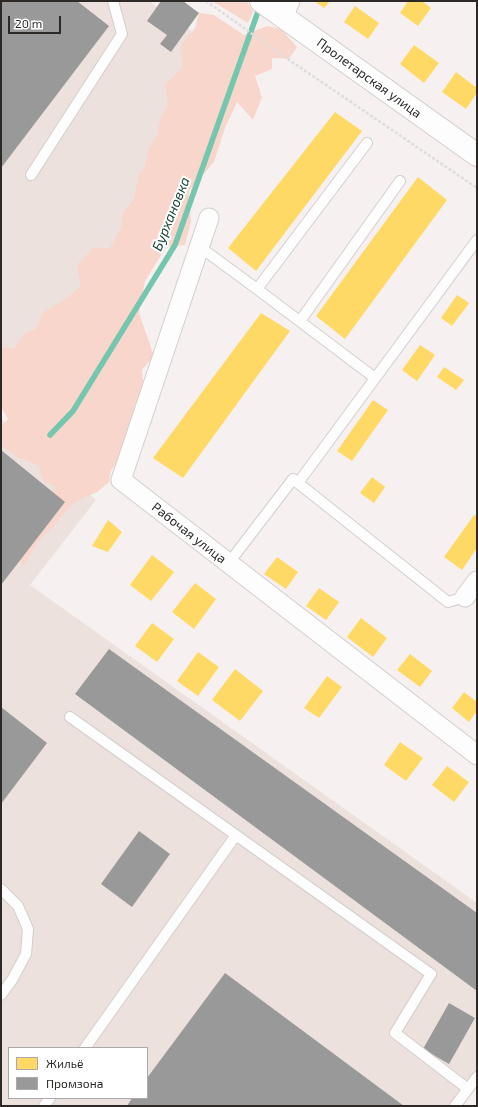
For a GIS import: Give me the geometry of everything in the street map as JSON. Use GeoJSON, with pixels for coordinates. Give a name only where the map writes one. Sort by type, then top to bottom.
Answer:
{"type":"FeatureCollection","features":[{"type":"Feature","properties":{"kind":"street","name":"Пролетарская улица"},"geometry":{"type":"LineString","coordinates":[[276,6],[477,155]]}},
{"type":"Feature","properties":{"kind":"street","name":"Рабочая улица"},"geometry":{"type":"LineString","coordinates":[[209,218],[121,480],[477,755]]}},
{"type":"Feature","properties":{"kind":"street"},"geometry":{"type":"LineString","coordinates":[[465,597],[477,581]]}},
{"type":"Feature","properties":{"kind":"lane"},"geometry":{"type":"LineString","coordinates":[[31,175],[122,34],[113,1]]}},
{"type":"Feature","properties":{"kind":"lane"},"geometry":{"type":"LineString","coordinates":[[257,289],[367,142]]}},
{"type":"Feature","properties":{"kind":"lane"},"geometry":{"type":"LineString","coordinates":[[300,321],[400,181]]}},
{"type":"Feature","properties":{"kind":"lane"},"geometry":{"type":"LineString","coordinates":[[298,483],[477,240]]}},
{"type":"Feature","properties":{"kind":"lane"},"geometry":{"type":"LineString","coordinates":[[200,248],[375,378]]}},
{"type":"Feature","properties":{"kind":"lane"},"geometry":{"type":"LineString","coordinates":[[228,564],[293,479],[448,602],[465,597]]}},
{"type":"Feature","properties":{"kind":"lane"},"geometry":{"type":"LineString","coordinates":[[70,717],[431,974],[395,1033],[468,1089]]}},
{"type":"Feature","properties":{"kind":"lane"},"geometry":{"type":"LineString","coordinates":[[86,1047],[236,835]]}},
{"type":"Feature","properties":{"kind":"lane"},"geometry":{"type":"LineString","coordinates":[[1,888],[18,906],[28,928],[26,954],[12,980],[1,995]]}},
{"type":"Feature","properties":{"kind":"lane"},"geometry":{"type":"LineString","coordinates":[[455,1106],[477,1077]]}},
{"type":"Feature","properties":{"kind":"path"},"geometry":{"type":"LineString","coordinates":[[206,1],[279,53],[477,188]]}},
{"type":"Feature","properties":{"kind":"shaded area"},"geometry":{"type":"Polygon","coordinates":[[[1,1],[149,1],[207,42],[141,247],[1,387],[1,1]]]}},
{"type":"Feature","properties":{"kind":"shaded area"},"geometry":{"type":"Polygon","coordinates":[[[212,1],[247,1],[253,12],[248,23],[212,1]]]}},
{"type":"Feature","properties":{"kind":"shaded area"},"geometry":{"type":"Polygon","coordinates":[[[199,13],[214,15],[244,35],[267,26],[281,29],[297,47],[289,59],[272,58],[272,69],[255,76],[262,97],[253,120],[237,102],[225,128],[214,162],[189,191],[191,222],[185,245],[166,247],[145,281],[139,313],[154,356],[142,370],[144,392],[134,406],[135,424],[122,457],[111,470],[109,482],[97,492],[73,503],[53,527],[38,541],[23,568],[13,539],[37,501],[57,488],[43,480],[39,465],[19,458],[1,445],[1,427],[8,419],[1,409],[1,347],[14,349],[24,334],[37,328],[42,313],[66,299],[81,286],[77,265],[93,248],[110,248],[121,228],[123,213],[134,199],[139,175],[145,166],[148,150],[157,135],[161,118],[168,105],[165,84],[182,69],[181,45],[195,28],[199,13]]]}},
{"type":"Feature","properties":{"kind":"shaded area"},"geometry":{"type":"Polygon","coordinates":[[[1,419],[96,500],[30,585],[477,903],[477,1087],[463,1106],[1,1106],[1,419]]]}},
{"type":"Feature","properties":{"kind":"building: Жильё"},"geometry":{"type":"Polygon","coordinates":[[[314,1],[330,1],[324,8],[314,1]]]}},
{"type":"Feature","properties":{"kind":"building: Жильё"},"geometry":{"type":"Polygon","coordinates":[[[408,1],[422,1],[431,8],[418,26],[400,13],[408,1]]]}},
{"type":"Feature","properties":{"kind":"building: Жильё"},"geometry":{"type":"Polygon","coordinates":[[[355,6],[379,23],[368,39],[344,22],[355,6]]]}},
{"type":"Feature","properties":{"kind":"building: Жильё"},"geometry":{"type":"Polygon","coordinates":[[[414,45],[439,63],[424,83],[400,64],[414,45]]]}},
{"type":"Feature","properties":{"kind":"building: Жильё"},"geometry":{"type":"Polygon","coordinates":[[[456,72],[477,88],[477,93],[466,109],[442,92],[456,72]]]}},
{"type":"Feature","properties":{"kind":"building: Жильё"},"geometry":{"type":"Polygon","coordinates":[[[335,112],[362,131],[256,271],[228,248],[335,112]]]}},
{"type":"Feature","properties":{"kind":"building: Жильё"},"geometry":{"type":"Polygon","coordinates":[[[418,177],[447,200],[345,339],[316,316],[418,177]]]}},
{"type":"Feature","properties":{"kind":"building: Жильё"},"geometry":{"type":"Polygon","coordinates":[[[457,295],[469,303],[452,326],[441,318],[457,295]]]}},
{"type":"Feature","properties":{"kind":"building: Жильё"},"geometry":{"type":"Polygon","coordinates":[[[261,313],[290,331],[183,478],[153,458],[261,313]]]}},
{"type":"Feature","properties":{"kind":"building: Жильё"},"geometry":{"type":"Polygon","coordinates":[[[420,345],[435,355],[417,381],[402,370],[420,345]]]}},
{"type":"Feature","properties":{"kind":"building: Жильё"},"geometry":{"type":"Polygon","coordinates":[[[444,367],[464,380],[456,390],[437,377],[444,367]]]}},
{"type":"Feature","properties":{"kind":"building: Жильё"},"geometry":{"type":"Polygon","coordinates":[[[373,400],[388,410],[352,461],[337,451],[373,400]]]}},
{"type":"Feature","properties":{"kind":"building: Жильё"},"geometry":{"type":"Polygon","coordinates":[[[372,477],[385,487],[374,503],[360,493],[372,477]]]}},
{"type":"Feature","properties":{"kind":"building: Жильё"},"geometry":{"type":"Polygon","coordinates":[[[474,515],[477,517],[477,548],[462,570],[444,557],[474,515]]]}},
{"type":"Feature","properties":{"kind":"building: Жильё"},"geometry":{"type":"Polygon","coordinates":[[[108,520],[122,532],[108,552],[92,546],[108,520]]]}},
{"type":"Feature","properties":{"kind":"building: Жильё"},"geometry":{"type":"Polygon","coordinates":[[[152,555],[174,572],[151,601],[130,585],[152,555]]]}},
{"type":"Feature","properties":{"kind":"building: Жильё"},"geometry":{"type":"Polygon","coordinates":[[[277,557],[298,572],[286,589],[264,574],[277,557]]]}},
{"type":"Feature","properties":{"kind":"building: Жильё"},"geometry":{"type":"Polygon","coordinates":[[[195,583],[216,599],[194,629],[172,612],[195,583]]]}},
{"type":"Feature","properties":{"kind":"building: Жильё"},"geometry":{"type":"Polygon","coordinates":[[[319,588],[339,602],[326,620],[306,606],[319,588]]]}},
{"type":"Feature","properties":{"kind":"building: Жильё"},"geometry":{"type":"Polygon","coordinates":[[[361,618],[387,638],[373,657],[347,637],[361,618]]]}},
{"type":"Feature","properties":{"kind":"building: Жильё"},"geometry":{"type":"Polygon","coordinates":[[[152,623],[174,639],[157,662],[135,646],[152,623]]]}},
{"type":"Feature","properties":{"kind":"building: Жильё"},"geometry":{"type":"Polygon","coordinates":[[[198,652],[219,667],[198,696],[177,681],[198,652]]]}},
{"type":"Feature","properties":{"kind":"building: Жильё"},"geometry":{"type":"Polygon","coordinates":[[[410,654],[432,671],[420,687],[397,670],[410,654]]]}},
{"type":"Feature","properties":{"kind":"building: Жильё"},"geometry":{"type":"Polygon","coordinates":[[[235,669],[263,691],[240,721],[212,700],[235,669]]]}},
{"type":"Feature","properties":{"kind":"building: Жильё"},"geometry":{"type":"Polygon","coordinates":[[[327,676],[342,687],[319,718],[304,708],[327,676]]]}},
{"type":"Feature","properties":{"kind":"building: Жильё"},"geometry":{"type":"Polygon","coordinates":[[[464,692],[477,702],[477,711],[469,722],[452,708],[464,692]]]}},
{"type":"Feature","properties":{"kind":"building: Жильё"},"geometry":{"type":"Polygon","coordinates":[[[400,742],[423,758],[406,781],[384,765],[400,742]]]}},
{"type":"Feature","properties":{"kind":"building: Жильё"},"geometry":{"type":"Polygon","coordinates":[[[447,766],[469,782],[454,802],[432,785],[447,766]]]}},
{"type":"Feature","properties":{"kind":"building: Промзона"},"geometry":{"type":"Polygon","coordinates":[[[1,1],[77,1],[109,26],[1,168],[1,1]]]}},
{"type":"Feature","properties":{"kind":"building: Промзона"},"geometry":{"type":"Polygon","coordinates":[[[161,1],[183,1],[199,13],[171,52],[160,44],[167,35],[147,21],[161,1]]]}},
{"type":"Feature","properties":{"kind":"building: Промзона"},"geometry":{"type":"Polygon","coordinates":[[[1,450],[65,502],[1,585],[2,516],[1,450]]]}},
{"type":"Feature","properties":{"kind":"building: Промзона"},"geometry":{"type":"Polygon","coordinates":[[[109,649],[477,913],[477,991],[75,694],[109,649]]]}},
{"type":"Feature","properties":{"kind":"building: Промзона"},"geometry":{"type":"Polygon","coordinates":[[[1,707],[47,743],[1,804],[1,707]]]}},
{"type":"Feature","properties":{"kind":"building: Промзона"},"geometry":{"type":"Polygon","coordinates":[[[139,831],[170,854],[132,907],[101,884],[139,831]]]}},
{"type":"Feature","properties":{"kind":"building: Промзона"},"geometry":{"type":"Polygon","coordinates":[[[225,973],[404,1106],[127,1106],[131,1099],[148,1099],[148,1077],[225,973]]]}},
{"type":"Feature","properties":{"kind":"building: Промзона"},"geometry":{"type":"Polygon","coordinates":[[[449,1003],[475,1018],[449,1064],[423,1049],[449,1003]]]}},
{"type":"Feature","properties":{"kind":"waterway","name":"Бурхановка"},"geometry":{"type":"LineString","coordinates":[[50,435],[73,411],[175,245],[260,6]]}}]}
